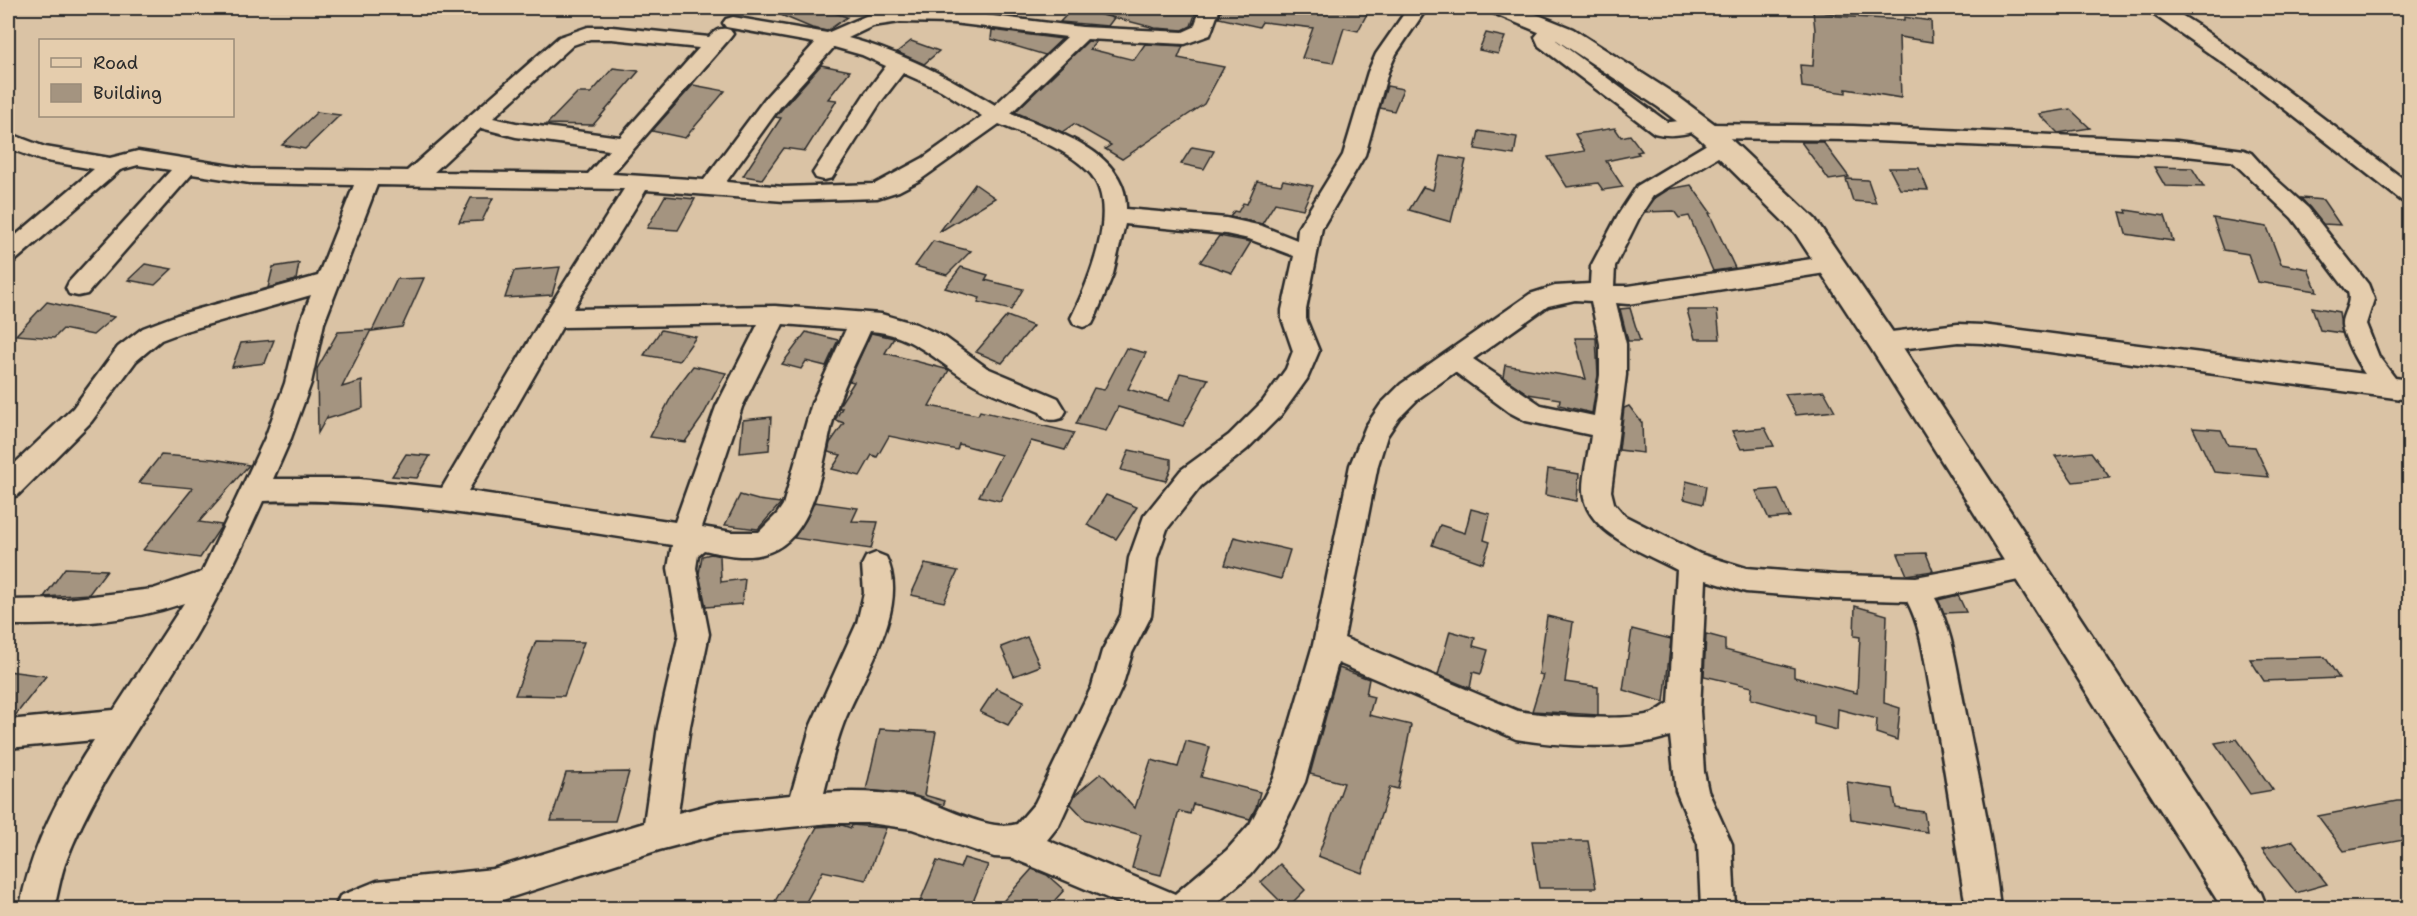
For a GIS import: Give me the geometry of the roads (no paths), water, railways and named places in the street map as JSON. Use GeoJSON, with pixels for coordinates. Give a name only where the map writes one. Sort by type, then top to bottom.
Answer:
{"type":"FeatureCollection","features":[{"type":"Feature","properties":{"kind":"main road"},"geometry":{"type":"LineString","coordinates":[[1501,8],[1552,29],[1606,61],[1708,134],[1804,225],[1883,342],[2246,909]]}},
{"type":"Feature","properties":{"kind":"street"},"geometry":{"type":"LineString","coordinates":[[710,188],[785,87],[831,39],[885,12],[941,12],[1082,33],[1185,38],[1203,32],[1210,8]]}},
{"type":"Feature","properties":{"kind":"street"},"geometry":{"type":"LineString","coordinates":[[1012,842],[1028,837],[1047,814],[1107,687],[1117,651],[1136,616],[1143,558],[1154,524],[1191,478],[1238,442],[1272,408],[1298,372],[1306,351],[1294,319],[1294,310],[1310,228],[1354,155],[1374,83],[1386,54],[1417,8]]}},
{"type":"Feature","properties":{"kind":"street"},"geometry":{"type":"LineString","coordinates":[[2157,8],[2189,27],[2246,69],[2409,196]]}},
{"type":"Feature","properties":{"kind":"street"},"geometry":{"type":"LineString","coordinates":[[594,181],[739,15],[831,39],[862,48],[952,87],[996,115],[1047,134],[1101,171],[1113,191],[1113,215],[1108,251],[1095,295],[1083,318]]}},
{"type":"Feature","properties":{"kind":"street"},"geometry":{"type":"LineString","coordinates":[[413,178],[566,41],[588,33],[715,44]]}},
{"type":"Feature","properties":{"kind":"street"},"geometry":{"type":"LineString","coordinates":[[8,254],[112,165],[123,160],[138,158],[250,176],[640,182],[784,194],[878,191],[891,187],[928,165],[996,115],[1047,70],[1082,33]]}},
{"type":"Feature","properties":{"kind":"street"},"geometry":{"type":"LineString","coordinates":[[824,173],[871,100],[898,64]]}},
{"type":"Feature","properties":{"kind":"street"},"geometry":{"type":"LineString","coordinates":[[478,121],[516,130],[625,145]]}},
{"type":"Feature","properties":{"kind":"street"},"geometry":{"type":"LineString","coordinates":[[2027,568],[1916,589],[1836,587],[1746,580],[1692,564],[1615,524],[1601,507],[1597,491],[1613,375],[1613,344],[1602,295],[1603,266],[1637,202],[1708,134],[1853,133],[2177,148],[2236,155],[2243,158],[2262,179],[2300,213],[2359,290],[2362,299],[2354,324],[2368,360],[2398,389]]}},
{"type":"Feature","properties":{"kind":"street"},"geometry":{"type":"LineString","coordinates":[[8,140],[41,153],[112,165]]}},
{"type":"Feature","properties":{"kind":"street"},"geometry":{"type":"LineString","coordinates":[[78,288],[186,167]]}},
{"type":"Feature","properties":{"kind":"street"},"geometry":{"type":"LineString","coordinates":[[37,909],[47,867],[66,821],[97,763],[125,723],[213,580],[278,438],[298,382],[312,323],[368,179]]}},
{"type":"Feature","properties":{"kind":"street"},"geometry":{"type":"LineString","coordinates":[[450,498],[555,318],[640,182]]}},
{"type":"Feature","properties":{"kind":"street"},"geometry":{"type":"LineString","coordinates":[[1113,215],[1226,226],[1254,232],[1306,252]]}},
{"type":"Feature","properties":{"kind":"street"},"geometry":{"type":"LineString","coordinates":[[1185,909],[1239,862],[1262,835],[1289,782],[1328,645],[1364,465],[1375,433],[1390,411],[1410,391],[1539,300],[1555,294],[1575,292],[1602,295],[1655,292],[1832,264]]}},
{"type":"Feature","properties":{"kind":"street"},"geometry":{"type":"LineString","coordinates":[[8,487],[82,415],[127,354],[152,334],[177,324],[328,282]]}},
{"type":"Feature","properties":{"kind":"street"},"geometry":{"type":"LineString","coordinates":[[555,318],[775,315],[881,323],[907,330],[937,344],[978,375],[1049,405],[1053,411]]}},
{"type":"Feature","properties":{"kind":"street"},"geometry":{"type":"LineString","coordinates":[[659,834],[674,726],[694,634],[682,568],[684,550],[692,536],[713,448],[729,407],[775,315]]}},
{"type":"Feature","properties":{"kind":"street"},"geometry":{"type":"LineString","coordinates":[[253,490],[304,486],[354,488],[450,498],[748,544],[763,543],[778,533],[791,518],[802,488],[825,405],[862,320]]}},
{"type":"Feature","properties":{"kind":"street"},"geometry":{"type":"LineString","coordinates":[[1883,342],[1958,333],[1982,334],[2398,389]]}},
{"type":"Feature","properties":{"kind":"street"},"geometry":{"type":"LineString","coordinates":[[1455,358],[1518,405],[1535,414],[1606,428]]}},
{"type":"Feature","properties":{"kind":"street"},"geometry":{"type":"LineString","coordinates":[[1692,564],[1684,711],[1692,790],[1715,844],[1718,909]]}},
{"type":"Feature","properties":{"kind":"street"},"geometry":{"type":"LineString","coordinates":[[804,810],[820,744],[832,712],[863,646],[873,616],[879,593],[876,566]]}},
{"type":"Feature","properties":{"kind":"street"},"geometry":{"type":"LineString","coordinates":[[8,612],[67,612],[153,601],[213,580]]}},
{"type":"Feature","properties":{"kind":"street"},"geometry":{"type":"LineString","coordinates":[[1916,589],[1929,614],[1935,637],[1959,760],[1983,909]]}},
{"type":"Feature","properties":{"kind":"street"},"geometry":{"type":"LineString","coordinates":[[1328,645],[1516,725],[1546,730],[1636,730],[1658,726],[1684,711]]}},
{"type":"Feature","properties":{"kind":"street"},"geometry":{"type":"LineString","coordinates":[[8,734],[125,723]]}},
{"type":"Feature","properties":{"kind":"street"},"geometry":{"type":"LineString","coordinates":[[352,909],[388,897],[493,886],[659,834],[720,818],[804,810],[869,808],[912,813],[994,841],[1012,842],[1109,881],[1168,909]]}}]}
